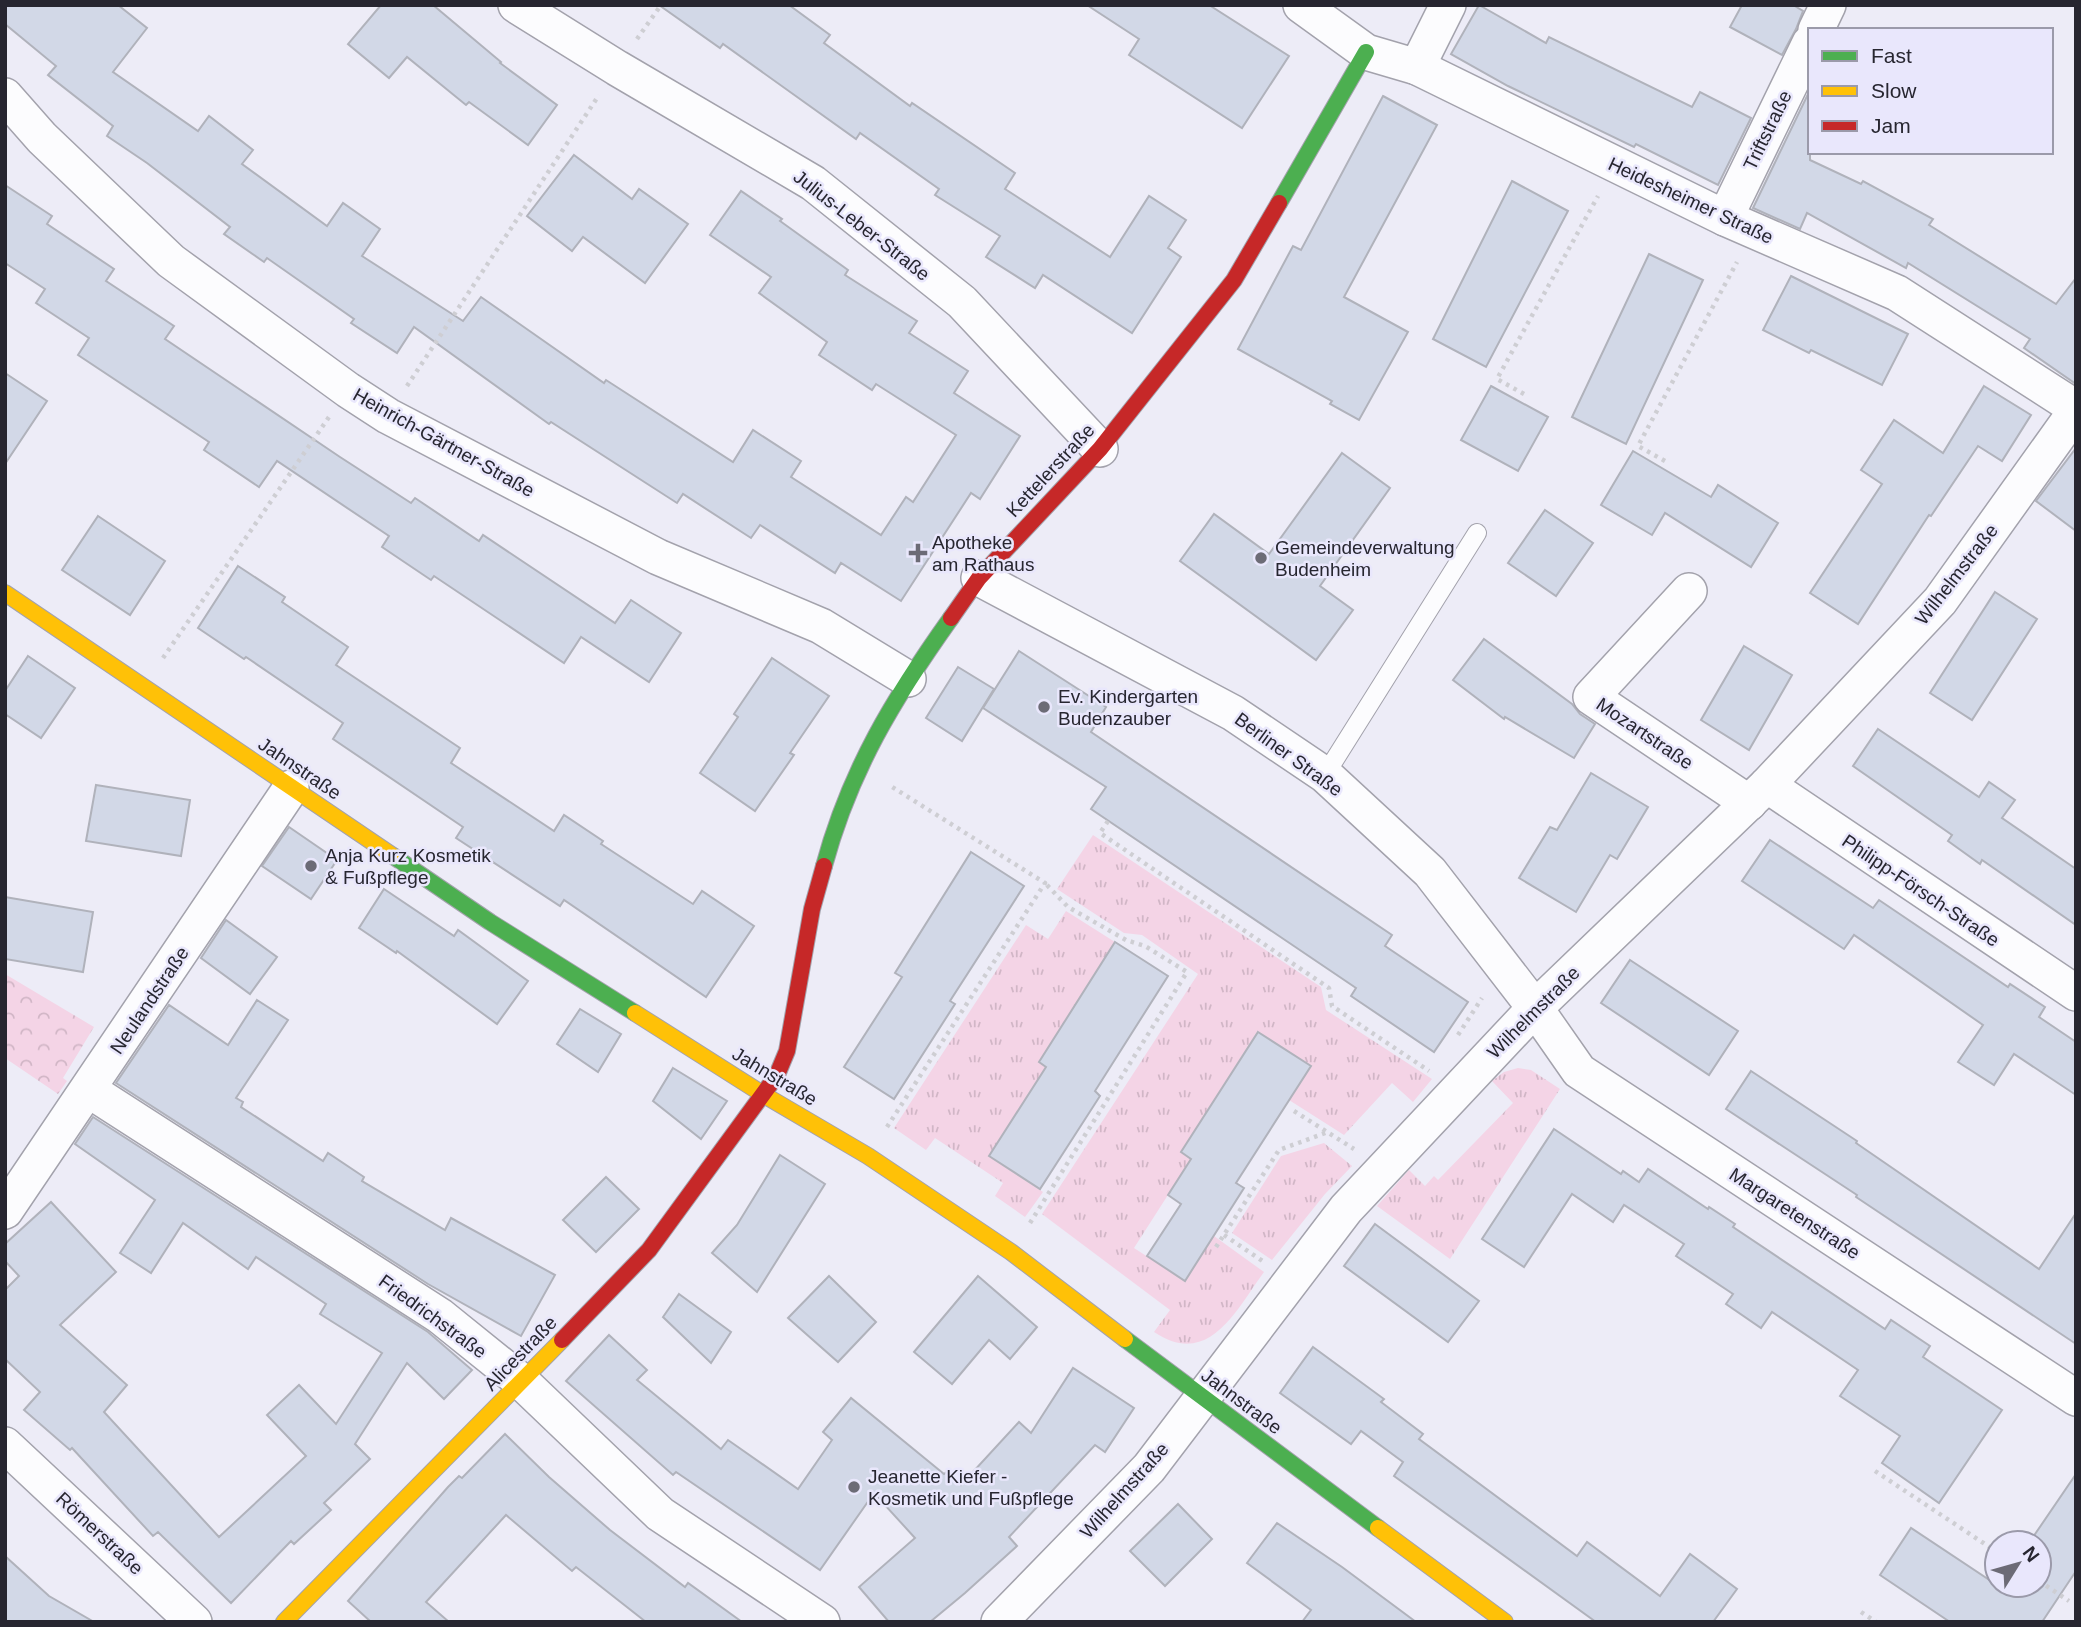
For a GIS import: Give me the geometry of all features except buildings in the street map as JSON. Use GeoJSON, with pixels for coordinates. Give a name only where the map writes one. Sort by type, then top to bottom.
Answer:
{"type":"FeatureCollection","features":[{"type":"Feature","properties":{"kind":"street","name":"Julius-Leber-Straße"},"geometry":{"type":"LineString","coordinates":[[516,5],[617,68],[813,183],[962,303],[1100,449]]}},
{"type":"Feature","properties":{"kind":"street","name":"Heidesheimer Straße"},"geometry":{"type":"LineString","coordinates":[[1301,5],[1366,52],[1417,66],[1739,224],[1897,293],[2076,409]]}},
{"type":"Feature","properties":{"kind":"street"},"geometry":{"type":"LineString","coordinates":[[1417,66],[1448,5]]}},
{"type":"Feature","properties":{"kind":"street"},"geometry":{"type":"LineString","coordinates":[[1817,28],[1828,5]]}},
{"type":"Feature","properties":{"kind":"street","name":"Triftstraße"},"geometry":{"type":"LineString","coordinates":[[1739,224],[1808,48]]}},
{"type":"Feature","properties":{"kind":"street","name":"Kettelerstraße"},"geometry":{"type":"LineString","coordinates":[[764,1095],[777,1075],[787,1051],[812,909],[834,829],[859,766],[908,679],[979,578],[1100,449],[1234,279],[1366,52]]}},
{"type":"Feature","properties":{"kind":"street","name":"Heinrich-Gärtner-Straße"},"geometry":{"type":"LineString","coordinates":[[5,96],[42,138],[171,261],[388,416],[658,557],[821,626],[908,679]]}},
{"type":"Feature","properties":{"kind":"street","name":"Wilhelmstraße"},"geometry":{"type":"LineString","coordinates":[[999,1622],[1149,1468],[1346,1209],[1535,1008],[1758,794],[1940,601],[2076,409]]}},
{"type":"Feature","properties":{"kind":"street","name":"Berliner Straße"},"geometry":{"type":"LineString","coordinates":[[979,578],[1233,713],[1325,775],[1430,872],[1535,1008]]}},
{"type":"Feature","properties":{"kind":"street","name":"Mozartstraße"},"geometry":{"type":"LineString","coordinates":[[1689,591],[1591,697],[1758,794]]}},
{"type":"Feature","properties":{"kind":"street","name":"Jahnstraße"},"geometry":{"type":"LineString","coordinates":[[5,593],[490,922],[764,1095],[868,1156],[1011,1252],[1202,1398],[1504,1622]]}},
{"type":"Feature","properties":{"kind":"street","name":"Neulandstraße"},"geometry":{"type":"LineString","coordinates":[[5,1211],[291,788]]}},
{"type":"Feature","properties":{"kind":"street","name":"Philipp-Försch-Straße"},"geometry":{"type":"LineString","coordinates":[[1758,794],[2076,993]]}},
{"type":"Feature","properties":{"kind":"street","name":"Margaretenstraße"},"geometry":{"type":"LineString","coordinates":[[1535,1008],[1579,1071],[2076,1398]]}},
{"type":"Feature","properties":{"kind":"street","name":"Friedrichstraße"},"geometry":{"type":"LineString","coordinates":[[89,1090],[440,1316],[522,1382],[660,1514],[822,1622]]}},
{"type":"Feature","properties":{"kind":"street","name":"Alicestraße"},"geometry":{"type":"LineString","coordinates":[[284,1622],[649,1250],[764,1095]]}},
{"type":"Feature","properties":{"kind":"street","name":"Römerstraße"},"geometry":{"type":"LineString","coordinates":[[6,1448],[194,1622]]}},
{"type":"Feature","properties":{"kind":"lane"},"geometry":{"type":"LineString","coordinates":[[1325,775],[1477,533]]}},
{"type":"Feature","properties":{"kind":"path"},"geometry":{"type":"LineString","coordinates":[[388,416],[661,5]]}},
{"type":"Feature","properties":{"kind":"path"},"geometry":{"type":"LineString","coordinates":[[1524,394],[1497,379],[1616,164]]}},
{"type":"Feature","properties":{"kind":"path"},"geometry":{"type":"LineString","coordinates":[[1665,461],[1638,446],[1739,224]]}},
{"type":"Feature","properties":{"kind":"path"},"geometry":{"type":"LineString","coordinates":[[161,662],[348,390]]}},
{"type":"Feature","properties":{"kind":"path"},"geometry":{"type":"LineString","coordinates":[[859,766],[1045,883],[1068,907],[1126,940],[1145,946],[1187,972],[1040,1207]]}},
{"type":"Feature","properties":{"kind":"path"},"geometry":{"type":"LineString","coordinates":[[1108,821],[1100,833],[1329,988],[1332,1006],[1432,1073]]}},
{"type":"Feature","properties":{"kind":"path"},"geometry":{"type":"LineString","coordinates":[[893,1116],[1045,883]]}},
{"type":"Feature","properties":{"kind":"path"},"geometry":{"type":"LineString","coordinates":[[1453,1042],[1503,967]]}},
{"type":"Feature","properties":{"kind":"path"},"geometry":{"type":"LineString","coordinates":[[1294,1111],[1384,1168]]}},
{"type":"Feature","properties":{"kind":"path"},"geometry":{"type":"LineString","coordinates":[[1216,1247],[1279,1150],[1328,1132]]}},
{"type":"Feature","properties":{"kind":"path"},"geometry":{"type":"LineString","coordinates":[[1224,1235],[1292,1280]]}},
{"type":"Feature","properties":{"kind":"path"},"geometry":{"type":"LineString","coordinates":[[1875,1471],[1983,1543]]}},
{"type":"Feature","properties":{"kind":"path"},"geometry":{"type":"LineString","coordinates":[[2053,1590],[2069,1601]]}},
{"type":"Feature","properties":{"kind":"path"},"geometry":{"type":"LineString","coordinates":[[1861,1612],[1875,1622]]}},
{"type":"Feature","properties":{"kind":"green space"},"geometry":{"type":"Polygon","coordinates":[[[1093,835],[1321,987],[1326,1010],[1432,1079],[1413,1102],[1392,1083],[1344,1135],[1289,1100],[1257,1032],[1181,1152],[1191,1159],[1134,1248],[1185,1281],[1214,1236],[1264,1272],[1243,1303],[1219,1330],[1206,1339],[1190,1344],[1173,1342],[1154,1332],[1170,1310],[1042,1214],[1198,974],[1142,935],[1124,933],[1057,889],[1093,835]]]}},
{"type":"Feature","properties":{"kind":"green space"},"geometry":{"type":"Polygon","coordinates":[[[1066,911],[1115,942],[1046,1067],[989,1156],[1043,1192],[1025,1217],[995,1196],[1003,1183],[935,1138],[926,1150],[894,1128],[1026,925],[1048,939],[1066,911]]]}},
{"type":"Feature","properties":{"kind":"green space"},"geometry":{"type":"Polygon","coordinates":[[[5,974],[94,1027],[63,1078],[67,1081],[58,1094],[5,1058],[5,974]]]}},
{"type":"Feature","properties":{"kind":"green space"},"geometry":{"type":"Polygon","coordinates":[[[1518,1068],[1531,1070],[1560,1089],[1450,1259],[1377,1206],[1409,1170],[1425,1186],[1434,1176],[1438,1180],[1513,1103],[1492,1081],[1504,1072],[1518,1068]]]}},
{"type":"Feature","properties":{"kind":"green space"},"geometry":{"type":"Polygon","coordinates":[[[1324,1143],[1352,1166],[1325,1194],[1272,1260],[1232,1233],[1281,1156],[1324,1143]]]}},
{"type":"Feature","properties":{"kind":"traffic: fast"},"geometry":{"type":"LineString","coordinates":[[1279,203],[1366,52]]}},
{"type":"Feature","properties":{"kind":"traffic: fast"},"geometry":{"type":"LineString","coordinates":[[824,866],[847,798],[876,736],[911,677],[951,618]]}},
{"type":"Feature","properties":{"kind":"traffic: fast"},"geometry":{"type":"LineString","coordinates":[[393,856],[490,922],[635,1013]]}},
{"type":"Feature","properties":{"kind":"traffic: fast"},"geometry":{"type":"LineString","coordinates":[[1125,1339],[1378,1528]]}},
{"type":"Feature","properties":{"kind":"traffic: slow"},"geometry":{"type":"LineString","coordinates":[[5,593],[393,856]]}},
{"type":"Feature","properties":{"kind":"traffic: slow"},"geometry":{"type":"LineString","coordinates":[[635,1013],[764,1095],[868,1156],[1011,1252],[1125,1339]]}},
{"type":"Feature","properties":{"kind":"traffic: slow"},"geometry":{"type":"LineString","coordinates":[[284,1622],[562,1340]]}},
{"type":"Feature","properties":{"kind":"traffic: slow"},"geometry":{"type":"LineString","coordinates":[[1378,1528],[1505,1622]]}},
{"type":"Feature","properties":{"kind":"traffic: jam"},"geometry":{"type":"LineString","coordinates":[[951,618],[979,578],[1100,449],[1234,280],[1279,203]]}},
{"type":"Feature","properties":{"kind":"traffic: jam"},"geometry":{"type":"LineString","coordinates":[[562,1340],[649,1250],[777,1075],[787,1051],[812,909],[824,866]]}},
{"type":"Feature","properties":{"kind":"place","name":"Apotheke am Rathaus"},"geometry":{"type":"Point","coordinates":[918,553]}},
{"type":"Feature","properties":{"kind":"place","name":"Gemeindeverwaltung Budenheim"},"geometry":{"type":"Point","coordinates":[1261,558]}},
{"type":"Feature","properties":{"kind":"place","name":"Ev. Kindergarten Budenzauber"},"geometry":{"type":"Point","coordinates":[1044,707]}},
{"type":"Feature","properties":{"kind":"place","name":"Anja Kurz Kosmetik & Fußpflege"},"geometry":{"type":"Point","coordinates":[311,866]}},
{"type":"Feature","properties":{"kind":"place","name":"Jeanette Kiefer - Kosmetik und Fußpflege"},"geometry":{"type":"Point","coordinates":[854,1487]}}]}
